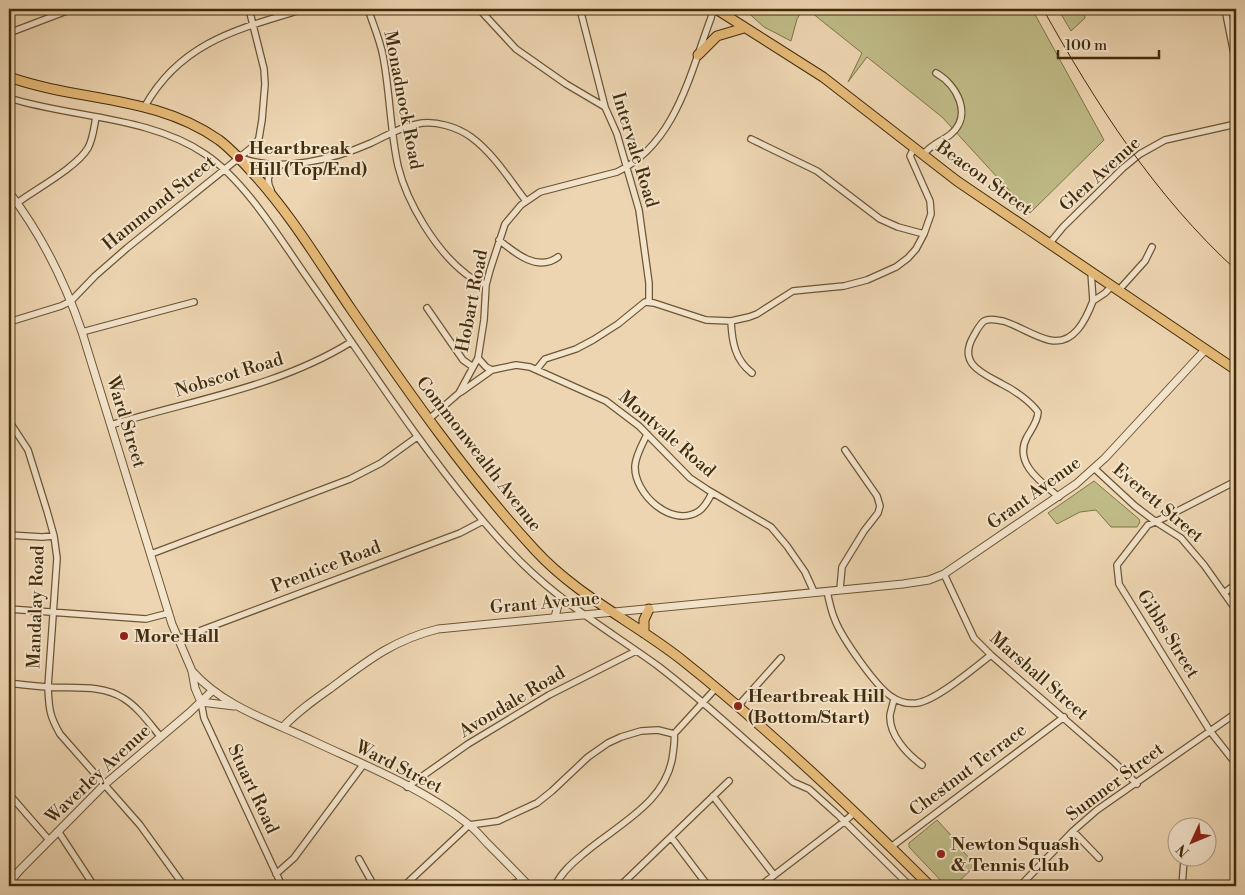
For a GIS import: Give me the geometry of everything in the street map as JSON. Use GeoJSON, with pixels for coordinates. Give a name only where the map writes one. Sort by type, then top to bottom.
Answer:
{"type":"FeatureCollection","features":[{"type":"Feature","properties":{"kind":"main road","name":"Beacon Street"},"geometry":{"type":"LineString","coordinates":[[714,9],[829,81],[966,187],[1236,370]]}},
{"type":"Feature","properties":{"kind":"main road"},"geometry":{"type":"LineString","coordinates":[[698,55],[718,36],[744,28]]}},
{"type":"Feature","properties":{"kind":"main road","name":"Commonwealth Avenue"},"geometry":{"type":"LineString","coordinates":[[9,77],[49,88],[145,106],[164,112],[197,126],[224,144],[240,158],[280,204],[428,420],[486,494],[540,555],[575,586],[682,660],[738,706],[819,778],[930,886]]}},
{"type":"Feature","properties":{"kind":"main road"},"geometry":{"type":"LineString","coordinates":[[644,633],[644,619],[649,608]]}},
{"type":"Feature","properties":{"kind":"street"},"geometry":{"type":"LineString","coordinates":[[9,33],[72,9]]}},
{"type":"Feature","properties":{"kind":"street","name":"Hammond Street"},"geometry":{"type":"LineString","coordinates":[[71,301],[95,276],[127,248],[240,158],[257,142],[262,120],[265,84],[264,69],[249,9]]}},
{"type":"Feature","properties":{"kind":"street"},"geometry":{"type":"LineString","coordinates":[[145,106],[151,95],[174,68],[196,50],[219,38],[304,9]]}},
{"type":"Feature","properties":{"kind":"street","name":"Monadnock Road"},"geometry":{"type":"LineString","coordinates":[[368,9],[383,56],[398,167],[413,206],[424,226],[461,270],[473,279],[486,285]]}},
{"type":"Feature","properties":{"kind":"street"},"geometry":{"type":"LineString","coordinates":[[479,9],[516,49],[566,84],[605,107]]}},
{"type":"Feature","properties":{"kind":"street","name":"Intervale Road"},"geometry":{"type":"LineString","coordinates":[[580,9],[605,107],[628,167],[641,222],[649,302]]}},
{"type":"Feature","properties":{"kind":"street","name":"Hobart Road"},"geometry":{"type":"LineString","coordinates":[[428,420],[459,393],[478,358],[484,320],[486,285],[505,224],[534,195],[548,189],[608,175],[628,167],[646,152],[670,120],[682,98],[714,9]]}},
{"type":"Feature","properties":{"kind":"street"},"geometry":{"type":"LineString","coordinates":[[1225,9],[1234,34],[1236,64]]}},
{"type":"Feature","properties":{"kind":"street"},"geometry":{"type":"LineString","coordinates":[[923,155],[934,144],[954,130],[959,123],[961,114],[960,100],[956,91],[949,82],[936,73]]}},
{"type":"Feature","properties":{"kind":"street","name":"Commonwealth Avenue"},"geometry":{"type":"LineString","coordinates":[[9,98],[50,109],[154,130],[179,139],[202,152],[224,169],[244,191],[274,231],[416,436],[483,521],[523,564],[560,597],[678,682],[793,782],[810,789],[910,886]]}},
{"type":"Feature","properties":{"kind":"street"},"geometry":{"type":"LineString","coordinates":[[17,202],[72,165],[82,155],[88,147],[96,117]]}},
{"type":"Feature","properties":{"kind":"street"},"geometry":{"type":"LineString","coordinates":[[240,158],[258,164],[284,164],[318,160],[345,153],[392,132],[416,124],[442,125],[471,137],[489,153],[526,201]]}},
{"type":"Feature","properties":{"kind":"street","name":"Glen Avenue"},"geometry":{"type":"LineString","coordinates":[[1049,244],[1063,226],[1140,154],[1158,143],[1172,138],[1236,124]]}},
{"type":"Feature","properties":{"kind":"street"},"geometry":{"type":"LineString","coordinates":[[751,139],[817,171],[880,219],[898,227],[924,234]]}},
{"type":"Feature","properties":{"kind":"street"},"geometry":{"type":"LineString","coordinates":[[537,369],[543,361],[576,349],[593,340],[618,324],[641,305],[649,302],[706,320],[740,320],[757,314],[793,291],[844,286],[867,280],[887,271],[908,258],[916,249],[930,219],[931,205],[910,156],[914,148]]}},
{"type":"Feature","properties":{"kind":"street"},"geometry":{"type":"LineString","coordinates":[[280,204],[269,186],[268,180],[272,170],[284,164]]}},
{"type":"Feature","properties":{"kind":"street","name":"Ward Street"},"geometry":{"type":"LineString","coordinates":[[9,193],[38,235],[71,301],[112,426],[169,614],[192,671],[195,688],[201,702],[234,706]]}},
{"type":"Feature","properties":{"kind":"street"},"geometry":{"type":"LineString","coordinates":[[500,240],[509,248],[534,262],[549,263],[558,257]]}},
{"type":"Feature","properties":{"kind":"street"},"geometry":{"type":"LineString","coordinates":[[1093,301],[1115,288],[1145,261],[1152,247]]}},
{"type":"Feature","properties":{"kind":"street"},"geometry":{"type":"LineString","coordinates":[[1059,497],[1034,475],[1024,456],[1023,445],[1036,421],[1038,412],[1008,387],[978,370],[968,357],[968,345],[982,323],[991,319],[1014,324],[1048,340],[1066,339],[1074,334],[1083,323],[1093,301],[1091,272]]}},
{"type":"Feature","properties":{"kind":"street"},"geometry":{"type":"LineString","coordinates":[[9,322],[61,306],[71,301]]}},
{"type":"Feature","properties":{"kind":"street"},"geometry":{"type":"LineString","coordinates":[[82,332],[194,302]]}},
{"type":"Feature","properties":{"kind":"street"},"geometry":{"type":"LineString","coordinates":[[427,308],[463,360],[473,367]]}},
{"type":"Feature","properties":{"kind":"street"},"geometry":{"type":"LineString","coordinates":[[731,321],[738,358],[743,366],[752,373]]}},
{"type":"Feature","properties":{"kind":"street","name":"Nobscot Road"},"geometry":{"type":"LineString","coordinates":[[112,426],[258,384],[326,356],[351,342]]}},
{"type":"Feature","properties":{"kind":"street","name":"Grant Avenue"},"geometry":{"type":"LineString","coordinates":[[283,727],[298,712],[364,663],[402,640],[438,629],[930,580],[944,574],[1059,497],[1094,468],[1205,350]]}},
{"type":"Feature","properties":{"kind":"street"},"geometry":{"type":"LineString","coordinates":[[478,358],[486,367],[492,370]]}},
{"type":"Feature","properties":{"kind":"street","name":"Montvale Road"},"geometry":{"type":"LineString","coordinates":[[459,393],[492,370],[520,365],[537,369],[606,401],[647,434],[684,472],[712,493],[771,527],[805,572],[814,592]]}},
{"type":"Feature","properties":{"kind":"street","name":"Mandalay Road"},"geometry":{"type":"LineString","coordinates":[[9,423],[26,447],[54,536],[57,558],[48,687],[51,719],[60,734],[151,840],[184,886]]}},
{"type":"Feature","properties":{"kind":"street"},"geometry":{"type":"LineString","coordinates":[[647,434],[636,458],[635,472],[644,494],[652,503],[674,515],[694,514],[702,508],[712,493]]}},
{"type":"Feature","properties":{"kind":"street"},"geometry":{"type":"LineString","coordinates":[[151,554],[350,479],[381,463],[416,436]]}},
{"type":"Feature","properties":{"kind":"street"},"geometry":{"type":"LineString","coordinates":[[840,589],[842,567],[864,531],[878,513],[880,506],[875,493],[845,450]]}},
{"type":"Feature","properties":{"kind":"street","name":"Everett Street"},"geometry":{"type":"LineString","coordinates":[[1094,468],[1134,506],[1181,538],[1192,549],[1236,610]]}},
{"type":"Feature","properties":{"kind":"street","name":"Gibbs Street"},"geometry":{"type":"LineString","coordinates":[[1236,481],[1148,525],[1117,565],[1118,584],[1210,731],[1236,764]]}},
{"type":"Feature","properties":{"kind":"street","name":"Prentice Road"},"geometry":{"type":"LineString","coordinates":[[178,639],[460,533],[483,521]]}},
{"type":"Feature","properties":{"kind":"street"},"geometry":{"type":"LineString","coordinates":[[9,535],[54,536]]}},
{"type":"Feature","properties":{"kind":"street","name":"Marshall Street"},"geometry":{"type":"LineString","coordinates":[[944,574],[974,638],[1137,784]]}},
{"type":"Feature","properties":{"kind":"street"},"geometry":{"type":"LineString","coordinates":[[1224,593],[1236,584]]}},
{"type":"Feature","properties":{"kind":"street"},"geometry":{"type":"LineString","coordinates":[[827,591],[835,621],[847,642],[881,688],[894,699],[912,703],[925,701],[991,655]]}},
{"type":"Feature","properties":{"kind":"street"},"geometry":{"type":"LineString","coordinates":[[555,617],[560,597]]}},
{"type":"Feature","properties":{"kind":"street"},"geometry":{"type":"LineString","coordinates":[[9,610],[146,620],[169,614]]}},
{"type":"Feature","properties":{"kind":"street","name":"Avondale Road"},"geometry":{"type":"LineString","coordinates":[[407,787],[468,744],[549,694],[636,651]]}},
{"type":"Feature","properties":{"kind":"street"},"geometry":{"type":"LineString","coordinates":[[738,706],[781,658]]}},
{"type":"Feature","properties":{"kind":"street","name":"Ward Street"},"geometry":{"type":"LineString","coordinates":[[192,671],[212,691],[234,706],[283,727],[431,799],[469,825],[529,886]]}},
{"type":"Feature","properties":{"kind":"street"},"geometry":{"type":"LineString","coordinates":[[9,684],[86,688],[117,694],[133,706],[160,736]]}},
{"type":"Feature","properties":{"kind":"street"},"geometry":{"type":"LineString","coordinates":[[555,886],[561,874],[576,859],[642,808],[660,790],[668,776],[672,761],[674,734],[716,688]]}},
{"type":"Feature","properties":{"kind":"street","name":"Waverley Avenue"},"geometry":{"type":"LineString","coordinates":[[10,885],[49,840],[104,785],[212,691]]}},
{"type":"Feature","properties":{"kind":"street"},"geometry":{"type":"LineString","coordinates":[[894,699],[890,718],[894,732],[907,753],[922,765]]}},
{"type":"Feature","properties":{"kind":"street","name":"Stuart Road"},"geometry":{"type":"LineString","coordinates":[[201,702],[204,718],[282,886]]}},
{"type":"Feature","properties":{"kind":"street","name":"Sumner Street"},"geometry":{"type":"LineString","coordinates":[[1020,886],[1073,832],[1098,810],[1236,713]]}},
{"type":"Feature","properties":{"kind":"street","name":"Chestnut Terrace"},"geometry":{"type":"LineString","coordinates":[[891,847],[1064,717]]}},
{"type":"Feature","properties":{"kind":"street"},"geometry":{"type":"LineString","coordinates":[[404,886],[469,825],[498,821],[537,803],[552,792],[588,757],[614,740],[641,731],[658,730],[674,734]]}},
{"type":"Feature","properties":{"kind":"street"},"geometry":{"type":"LineString","coordinates":[[276,874],[294,858],[363,765]]}},
{"type":"Feature","properties":{"kind":"street"},"geometry":{"type":"LineString","coordinates":[[810,789],[819,778]]}},
{"type":"Feature","properties":{"kind":"street"},"geometry":{"type":"LineString","coordinates":[[620,886],[729,781]]}},
{"type":"Feature","properties":{"kind":"street"},"geometry":{"type":"LineString","coordinates":[[9,794],[49,840]]}},
{"type":"Feature","properties":{"kind":"street"},"geometry":{"type":"LineString","coordinates":[[713,796],[774,876]]}},
{"type":"Feature","properties":{"kind":"street"},"geometry":{"type":"LineString","coordinates":[[760,886],[855,812]]}},
{"type":"Feature","properties":{"kind":"street"},"geometry":{"type":"LineString","coordinates":[[58,831],[94,886]]}},
{"type":"Feature","properties":{"kind":"street"},"geometry":{"type":"LineString","coordinates":[[1073,832],[1099,858]]}},
{"type":"Feature","properties":{"kind":"street"},"geometry":{"type":"LineString","coordinates":[[671,837],[708,886]]}},
{"type":"Feature","properties":{"kind":"street"},"geometry":{"type":"LineString","coordinates":[[359,858],[374,886]]}},
{"type":"Feature","properties":{"kind":"street"},"geometry":{"type":"LineString","coordinates":[[1182,886],[1183,868]]}},
{"type":"Feature","properties":{"kind":"street"},"geometry":{"type":"LineString","coordinates":[[507,886],[523,880]]}},
{"type":"Feature","properties":{"kind":"shaded area"},"geometry":{"type":"Polygon","coordinates":[[[744,9],[803,9],[797,19],[791,41],[764,27],[744,9]]]}},
{"type":"Feature","properties":{"kind":"shaded area"},"geometry":{"type":"Polygon","coordinates":[[[807,9],[1032,9],[1104,140],[1030,213],[942,117],[867,57],[848,82],[862,53],[807,9]]]}},
{"type":"Feature","properties":{"kind":"shaded area"},"geometry":{"type":"Polygon","coordinates":[[[1058,9],[1084,9],[1085,18],[1071,31],[1058,9]]]}},
{"type":"Feature","properties":{"kind":"shaded area"},"geometry":{"type":"Polygon","coordinates":[[[1094,481],[1139,519],[1140,522],[1137,527],[1111,527],[1096,510],[1080,512],[1057,524],[1048,513],[1094,481]]]}},
{"type":"Feature","properties":{"kind":"shaded area","name":"Newton Squash & Tennis Club"},"geometry":{"type":"Polygon","coordinates":[[[937,820],[976,865],[954,886],[946,886],[909,847],[909,843],[937,820]]]}},
{"type":"Feature","properties":{"kind":"tram line"},"geometry":{"type":"LineString","coordinates":[[1043,9],[1106,114],[1153,180],[1179,211],[1236,270]]}},
{"type":"Feature","properties":{"kind":"place","name":"Heartbreak Hill (Top/End)"},"geometry":{"type":"Point","coordinates":[239,158]}},
{"type":"Feature","properties":{"kind":"place","name":"More Hall"},"geometry":{"type":"Point","coordinates":[124,636]}},
{"type":"Feature","properties":{"kind":"place","name":"Heartbreak Hill (Bottom/Start)"},"geometry":{"type":"Point","coordinates":[738,706]}},
{"type":"Feature","properties":{"kind":"place","name":"Newton Squash & Tennis Club"},"geometry":{"type":"Point","coordinates":[941,854]}}]}
